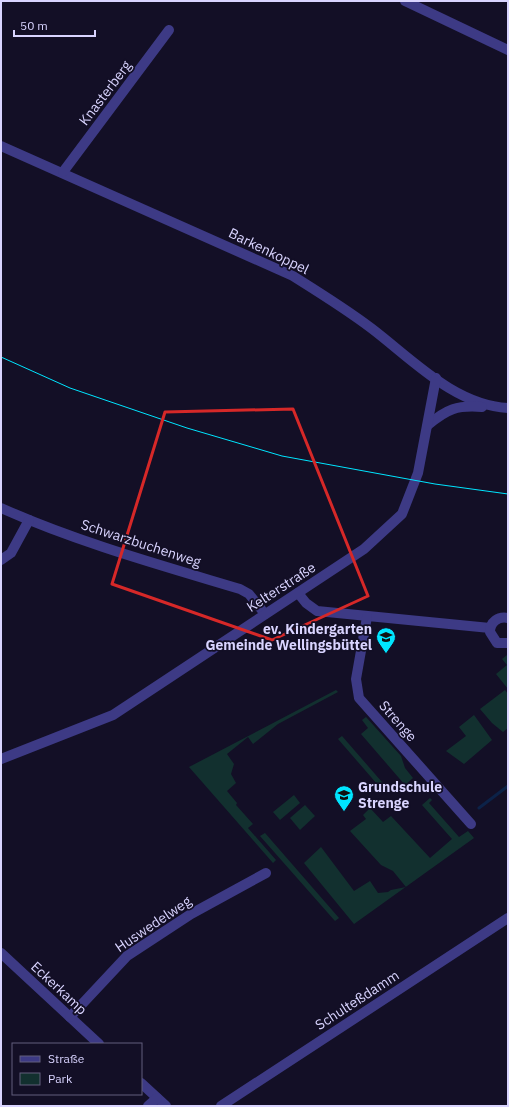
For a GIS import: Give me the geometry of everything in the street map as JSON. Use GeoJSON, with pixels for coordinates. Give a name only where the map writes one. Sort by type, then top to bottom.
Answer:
{"type":"FeatureCollection","features":[{"type":"Feature","properties":{"kind":"street"},"geometry":{"type":"LineString","coordinates":[[405,1],[508,50]]}},
{"type":"Feature","properties":{"kind":"street","name":"Knasterberg"},"geometry":{"type":"LineString","coordinates":[[63,172],[169,30]]}},
{"type":"Feature","properties":{"kind":"street","name":"Barkenkoppel"},"geometry":{"type":"LineString","coordinates":[[1,146],[63,172],[293,276],[337,303],[462,396],[494,407],[508,408]]}},
{"type":"Feature","properties":{"kind":"street","name":"Kelterstraße"},"geometry":{"type":"LineString","coordinates":[[1,759],[113,714],[364,549],[402,514],[418,472],[436,378]]}},
{"type":"Feature","properties":{"kind":"street"},"geometry":{"type":"LineString","coordinates":[[428,425],[443,412],[463,405],[494,407]]}},
{"type":"Feature","properties":{"kind":"street","name":"Schwarzbuchenweg"},"geometry":{"type":"LineString","coordinates":[[1,508],[29,520],[154,563],[240,589],[249,594],[265,614]]}},
{"type":"Feature","properties":{"kind":"street"},"geometry":{"type":"LineString","coordinates":[[1,560],[11,553],[29,520]]}},
{"type":"Feature","properties":{"kind":"street"},"geometry":{"type":"LineString","coordinates":[[298,593],[306,603],[317,611],[490,628]]}},
{"type":"Feature","properties":{"kind":"street","name":"Strenge"},"geometry":{"type":"LineString","coordinates":[[367,617],[356,679],[359,698],[471,824]]}},
{"type":"Feature","properties":{"kind":"street"},"geometry":{"type":"LineString","coordinates":[[508,618],[498,618],[490,628],[490,632],[494,640],[502,644],[508,643]]}},
{"type":"Feature","properties":{"kind":"street","name":"Huswedelweg"},"geometry":{"type":"LineString","coordinates":[[70,1017],[127,956],[191,914],[266,873]]}},
{"type":"Feature","properties":{"kind":"street","name":"Schulteßdamm"},"geometry":{"type":"LineString","coordinates":[[222,1106],[508,918]]}},
{"type":"Feature","properties":{"kind":"street","name":"Eckerkamp"},"geometry":{"type":"LineString","coordinates":[[1,953],[98,1043]]}},
{"type":"Feature","properties":{"kind":"street"},"geometry":{"type":"LineString","coordinates":[[142,1084],[166,1106]]}},
{"type":"Feature","properties":{"kind":"street"},"geometry":{"type":"LineString","coordinates":[[148,1106],[157,1098]]}},
{"type":"Feature","properties":{"kind":"highlighted area"},"geometry":{"type":"Polygon","coordinates":[[[293,409],[368,596],[272,640],[112,584],[165,412],[293,409]]]}},
{"type":"Feature","properties":{"kind":"green space"},"geometry":{"type":"Polygon","coordinates":[[[507,655],[508,689],[496,674],[507,665],[502,659],[507,655]]]}},
{"type":"Feature","properties":{"kind":"green space"},"geometry":{"type":"Polygon","coordinates":[[[336,690],[338,692],[278,724],[253,744],[248,737],[227,754],[234,764],[231,774],[236,783],[227,791],[237,803],[236,805],[253,824],[248,828],[276,860],[273,863],[189,767],[336,690]]]}},
{"type":"Feature","properties":{"kind":"green space"},"geometry":{"type":"Polygon","coordinates":[[[505,690],[508,694],[508,728],[503,732],[492,723],[480,709],[505,690]]]}},
{"type":"Feature","properties":{"kind":"green space"},"geometry":{"type":"Polygon","coordinates":[[[474,715],[492,740],[464,764],[446,751],[466,736],[459,727],[474,715]]]}},
{"type":"Feature","properties":{"kind":"green space"},"geometry":{"type":"Polygon","coordinates":[[[366,717],[401,756],[405,768],[413,778],[405,785],[361,734],[368,728],[362,720],[366,717]]]}},
{"type":"Feature","properties":{"kind":"green space"},"geometry":{"type":"Polygon","coordinates":[[[342,736],[388,789],[384,792],[338,739],[342,736]]]}},
{"type":"Feature","properties":{"kind":"green space"},"geometry":{"type":"Polygon","coordinates":[[[294,795],[300,803],[280,820],[273,812],[294,795]]]}},
{"type":"Feature","properties":{"kind":"green space"},"geometry":{"type":"Polygon","coordinates":[[[430,798],[432,800],[429,803],[459,837],[468,831],[474,838],[406,887],[393,871],[381,865],[350,831],[366,819],[363,815],[370,808],[383,822],[391,816],[430,858],[452,839],[422,805],[430,798]]]}},
{"type":"Feature","properties":{"kind":"green space"},"geometry":{"type":"Polygon","coordinates":[[[305,805],[315,816],[300,830],[290,818],[305,805]]]}},
{"type":"Feature","properties":{"kind":"green space"},"geometry":{"type":"Polygon","coordinates":[[[265,833],[339,918],[335,921],[260,836],[265,833]]]}},
{"type":"Feature","properties":{"kind":"green space"},"geometry":{"type":"Polygon","coordinates":[[[321,847],[354,891],[370,881],[378,893],[405,887],[354,924],[304,863],[321,847]]]}},
{"type":"Feature","properties":{"kind":"waterway"},"geometry":{"type":"LineString","coordinates":[[479,808],[508,786]]}},
{"type":"Feature","properties":{"kind":"tram line"},"geometry":{"type":"LineString","coordinates":[[1,357],[70,388],[187,428],[282,456],[435,484],[508,494]]}},
{"type":"Feature","properties":{"kind":"place","name":"ev. Kindergarten Gemeinde Wellingsbüttel"},"geometry":{"type":"Point","coordinates":[386,654]}},
{"type":"Feature","properties":{"kind":"place","name":"Grundschule Strenge"},"geometry":{"type":"Point","coordinates":[344,812]}}]}
